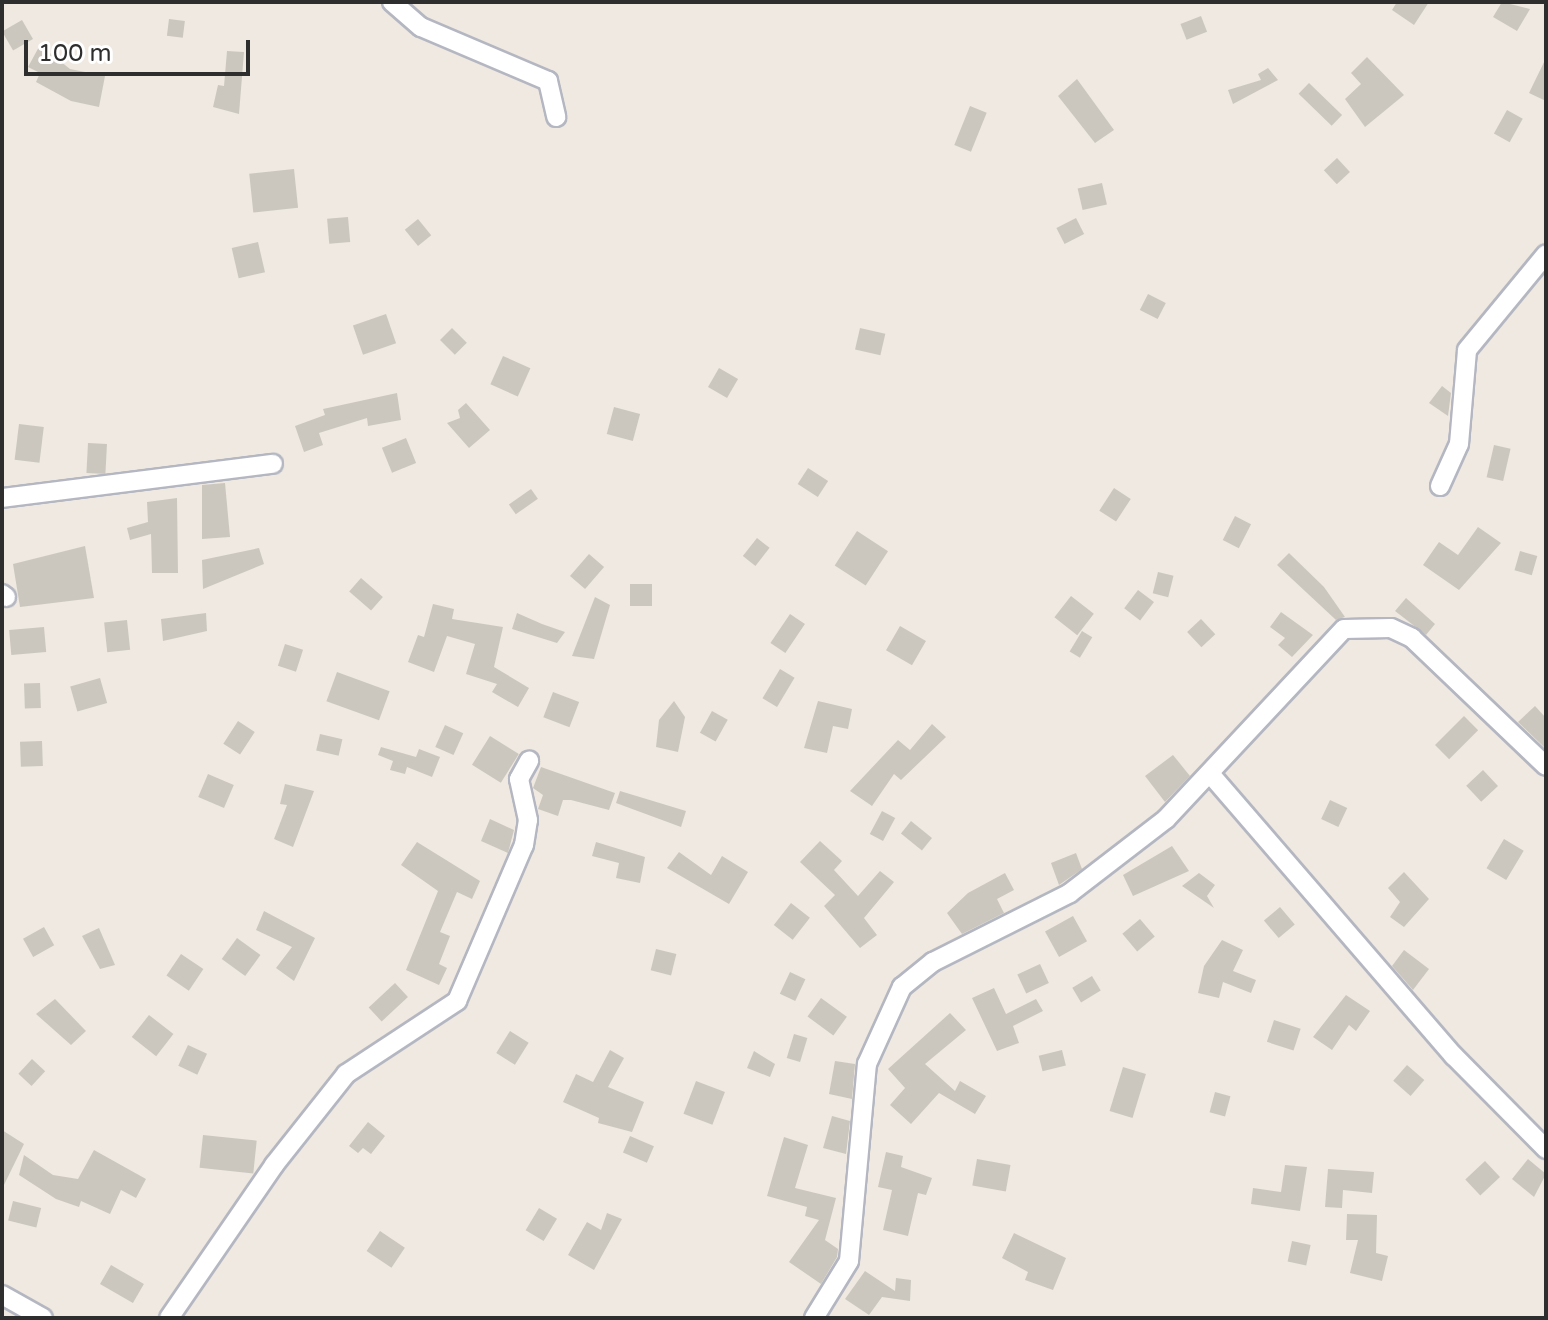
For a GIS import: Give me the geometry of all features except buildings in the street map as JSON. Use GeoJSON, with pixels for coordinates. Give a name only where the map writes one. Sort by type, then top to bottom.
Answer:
{"type":"FeatureCollection","features":[{"type":"Feature","properties":{"kind":"street"},"geometry":{"type":"LineString","coordinates":[[392,2],[421,27],[548,81],[556,117]]}},
{"type":"Feature","properties":{"kind":"street"},"geometry":{"type":"LineString","coordinates":[[1440,486],[1459,444],[1467,350],[1546,254]]}},
{"type":"Feature","properties":{"kind":"street"},"geometry":{"type":"LineString","coordinates":[[2,498],[273,464]]}},
{"type":"Feature","properties":{"kind":"street"},"geometry":{"type":"LineString","coordinates":[[814,1318],[849,1261],[867,1064],[902,987],[933,962],[1070,893],[1212,776],[1327,644],[1344,629],[1367,626],[1412,638],[1546,766]]}},
{"type":"Feature","properties":{"kind":"street"},"geometry":{"type":"LineString","coordinates":[[169,1318],[241,1210],[346,1074],[457,1001],[524,845],[528,820],[519,779],[529,761]]}},
{"type":"Feature","properties":{"kind":"street"},"geometry":{"type":"LineString","coordinates":[[1212,776],[1454,1056],[1546,1149]]}},
{"type":"Feature","properties":{"kind":"street"},"geometry":{"type":"LineString","coordinates":[[2,1295],[43,1318]]}}]}
